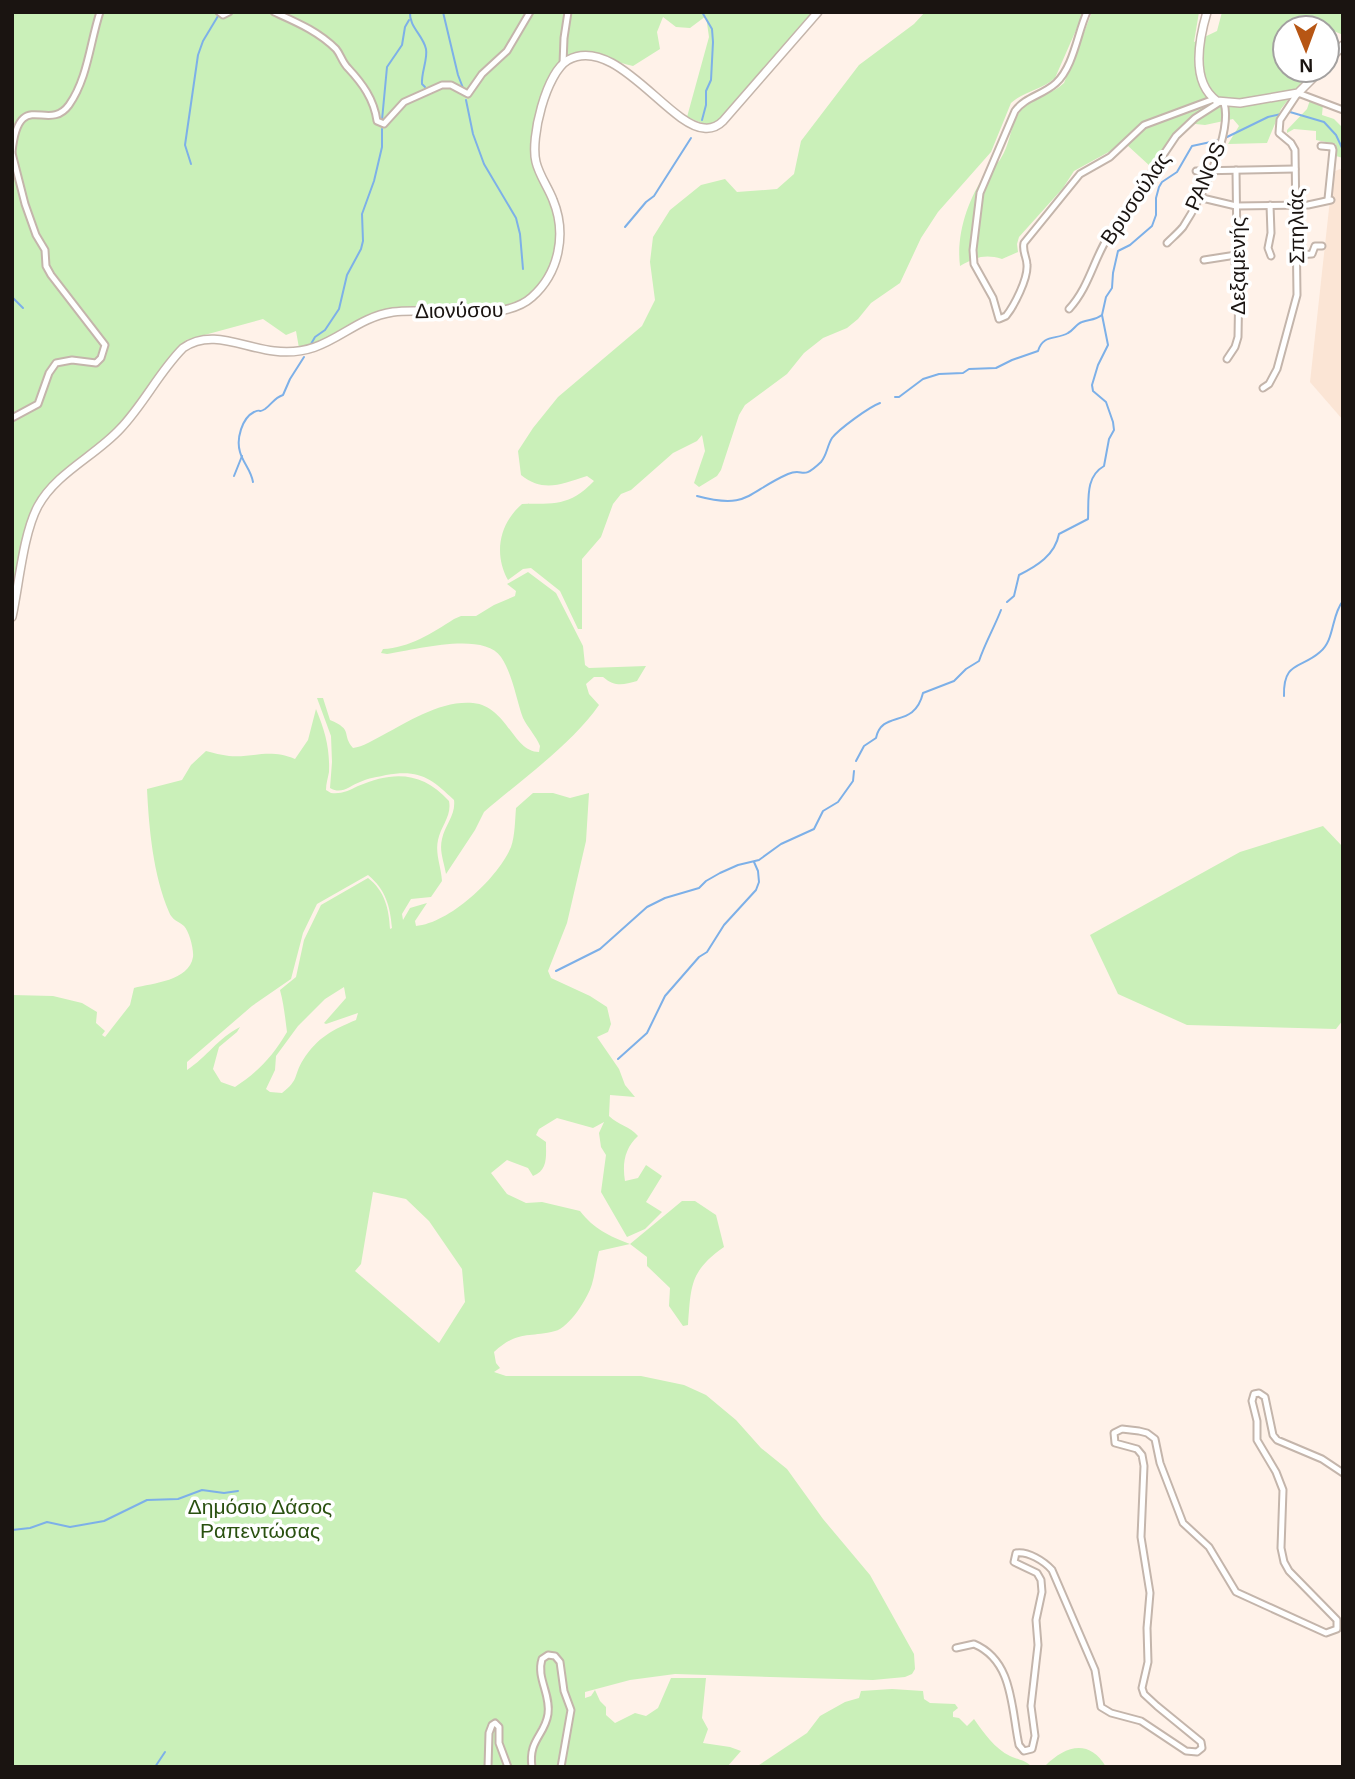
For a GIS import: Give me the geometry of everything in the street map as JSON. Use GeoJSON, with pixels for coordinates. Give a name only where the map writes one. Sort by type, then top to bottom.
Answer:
{"type":"FeatureCollection","features":[{"type":"Feature","properties":{"kind":"main road"},"geometry":{"type":"LineString","coordinates":[[564,64],[572,58],[582,57],[608,62],[644,85],[692,124],[705,128],[713,127],[723,121],[818,12]]}},
{"type":"Feature","properties":{"kind":"main road"},"geometry":{"type":"LineString","coordinates":[[1208,12],[1201,40],[1200,71],[1204,86],[1219,101],[1240,103],[1298,93],[1307,84]]}},
{"type":"Feature","properties":{"kind":"main road","name":"Διονύσου"},"geometry":{"type":"LineString","coordinates":[[12,617],[27,543],[38,506],[56,483],[122,427],[175,356],[189,343],[209,338],[272,351],[304,351],[330,342],[384,314],[504,312],[516,308],[532,297],[550,273],[559,246],[557,212],[537,168],[534,151],[550,83],[564,64]]}},
{"type":"Feature","properties":{"kind":"street"},"geometry":{"type":"LineString","coordinates":[[12,418],[38,404],[55,363],[72,360],[96,363],[102,358],[105,345],[46,266],[45,250],[36,235],[25,204],[12,152],[17,124],[26,117],[37,114],[48,116],[59,113],[68,106],[85,71],[100,12]]}},
{"type":"Feature","properties":{"kind":"street"},"geometry":{"type":"LineString","coordinates":[[219,12],[223,15],[229,12]]}},
{"type":"Feature","properties":{"kind":"street"},"geometry":{"type":"LineString","coordinates":[[274,12],[305,26],[335,49],[344,65],[364,86],[377,121],[384,124],[404,102],[442,85],[451,85],[468,93],[482,74],[507,51],[530,12]]}},
{"type":"Feature","properties":{"kind":"street"},"geometry":{"type":"LineString","coordinates":[[564,64],[568,12]]}},
{"type":"Feature","properties":{"kind":"street"},"geometry":{"type":"LineString","coordinates":[[1087,12],[1063,74],[1049,89],[1019,105],[981,193],[972,259],[997,306],[997,317],[1001,319],[1014,305],[1027,270],[1024,243],[1080,174],[1110,157],[1144,125],[1219,101]]}},
{"type":"Feature","properties":{"kind":"street"},"geometry":{"type":"LineString","coordinates":[[1298,93],[1343,110]]}},
{"type":"Feature","properties":{"kind":"street","name":"Σπηλιάς"},"geometry":{"type":"LineString","coordinates":[[1263,388],[1272,381],[1277,369],[1297,295],[1294,146],[1280,135],[1278,129],[1282,116],[1298,93]]}},
{"type":"Feature","properties":{"kind":"street","name":"PANOS"},"geometry":{"type":"LineString","coordinates":[[1167,243],[1183,226],[1212,171],[1227,121],[1219,101]]}},
{"type":"Feature","properties":{"kind":"street","name":"Βρυσούλας"},"geometry":{"type":"LineString","coordinates":[[1069,309],[1090,280],[1098,254],[1108,237],[1176,136],[1219,101]]}},
{"type":"Feature","properties":{"kind":"street"},"geometry":{"type":"LineString","coordinates":[[1198,197],[1236,206],[1310,205],[1330,200],[1333,150],[1321,146]]}},
{"type":"Feature","properties":{"kind":"street"},"geometry":{"type":"LineString","coordinates":[[1196,171],[1296,169]]}},
{"type":"Feature","properties":{"kind":"street","name":"Δεξαμενής"},"geometry":{"type":"LineString","coordinates":[[1227,359],[1236,348],[1238,337],[1239,279],[1235,263],[1236,170]]}},
{"type":"Feature","properties":{"kind":"street"},"geometry":{"type":"LineString","coordinates":[[1270,205],[1271,229],[1268,248],[1271,256]]}},
{"type":"Feature","properties":{"kind":"street"},"geometry":{"type":"LineString","coordinates":[[1297,255],[1312,254],[1315,246],[1322,246]]}},
{"type":"Feature","properties":{"kind":"street"},"geometry":{"type":"LineString","coordinates":[[1203,260],[1236,255]]}},
{"type":"Feature","properties":{"kind":"street"},"geometry":{"type":"LineString","coordinates":[[956,1648],[974,1643],[993,1654],[1010,1689],[1019,1745],[1024,1751],[1031,1750],[1035,1742],[1031,1710],[1037,1649],[1036,1623],[1042,1589],[1037,1573],[1014,1562],[1016,1553],[1024,1552],[1052,1570],[1095,1670],[1098,1700],[1103,1709],[1141,1721],[1186,1751],[1197,1752],[1202,1748],[1201,1742],[1157,1706],[1144,1694],[1142,1688],[1148,1664],[1150,1593],[1142,1545],[1144,1461],[1136,1448],[1115,1443],[1114,1433],[1122,1429],[1139,1431],[1155,1439],[1160,1463],[1183,1523],[1209,1547],[1236,1592],[1326,1633],[1337,1629],[1337,1620],[1289,1571],[1283,1559],[1282,1486],[1257,1440],[1257,1421],[1252,1401],[1254,1394],[1265,1397],[1273,1435],[1277,1440],[1322,1459],[1343,1473]]}},
{"type":"Feature","properties":{"kind":"street"},"geometry":{"type":"LineString","coordinates":[[532,1767],[531,1750],[548,1716],[545,1691],[538,1672],[542,1659],[548,1655],[555,1656],[560,1662],[564,1691],[571,1710],[561,1767]]}},
{"type":"Feature","properties":{"kind":"street"},"geometry":{"type":"LineString","coordinates":[[488,1767],[489,1733],[495,1723],[499,1727],[499,1742],[508,1767]]}},
{"type":"Feature","properties":{"kind":"shaded area"},"geometry":{"type":"Polygon","coordinates":[[[1343,170],[1343,420],[1310,382],[1333,172],[1343,170]]]}},
{"type":"Feature","properties":{"kind":"green space"},"geometry":{"type":"Polygon","coordinates":[[[12,12],[813,12],[724,115],[707,125],[687,117],[709,37],[706,16],[690,28],[676,27],[663,17],[657,32],[660,49],[633,66],[592,53],[567,56],[548,81],[530,148],[533,163],[551,202],[556,236],[550,267],[532,292],[518,302],[501,308],[388,309],[313,345],[299,348],[296,331],[286,335],[263,319],[186,340],[118,426],[41,498],[12,603],[12,12]]]}},
{"type":"Feature","properties":{"kind":"green space"},"geometry":{"type":"Polygon","coordinates":[[[925,12],[1084,12],[1055,78],[1011,103],[991,152],[938,212],[921,238],[900,283],[871,303],[847,328],[823,338],[804,353],[787,374],[745,405],[717,476],[699,487],[694,483],[705,451],[702,435],[697,441],[673,453],[631,490],[621,494],[613,504],[601,537],[582,559],[582,629],[578,629],[560,591],[531,568],[523,569],[508,580],[501,559],[501,539],[508,520],[522,504],[561,502],[577,495],[594,481],[587,476],[553,485],[529,481],[521,475],[518,451],[558,397],[642,326],[655,300],[650,262],[653,237],[670,210],[701,185],[725,179],[737,192],[777,189],[794,174],[801,141],[859,65],[914,24],[925,12]]]}},
{"type":"Feature","properties":{"kind":"green space"},"geometry":{"type":"Polygon","coordinates":[[[1092,12],[1199,12],[1194,42],[1217,31],[1222,12],[1343,12],[1343,35],[1341,14],[1271,14],[1271,84],[1300,84],[1281,109],[1267,143],[1228,144],[1239,126],[1233,119],[1205,125],[1186,123],[1151,167],[1127,145],[1144,128],[1161,121],[1159,116],[1142,124],[1116,148],[1074,171],[1063,188],[1019,237],[1018,252],[1002,259],[981,257],[960,266],[960,242],[965,217],[986,173],[1001,158],[1015,120],[1032,101],[1064,83],[1092,12]]]}},
{"type":"Feature","properties":{"kind":"green space"},"geometry":{"type":"Polygon","coordinates":[[[1310,100],[1323,104],[1322,115],[1334,119],[1343,128],[1343,158],[1336,156],[1336,144],[1316,140],[1316,131],[1294,129],[1287,133],[1307,109],[1310,100]]]}},
{"type":"Feature","properties":{"kind":"green space"},"geometry":{"type":"Polygon","coordinates":[[[528,572],[556,593],[583,646],[585,665],[589,668],[646,666],[637,681],[619,684],[603,677],[594,677],[586,684],[589,694],[599,705],[561,748],[484,812],[446,874],[441,843],[454,800],[431,781],[407,773],[370,779],[342,790],[330,788],[331,736],[317,698],[323,698],[330,720],[345,730],[353,748],[438,708],[473,703],[494,712],[522,745],[539,752],[540,746],[523,718],[509,671],[501,657],[492,649],[480,645],[448,644],[381,653],[383,649],[420,639],[461,616],[476,616],[515,596],[516,591],[507,584],[528,572]]]}},
{"type":"Feature","properties":{"kind":"green space","name":"Δημόσιο Δάσος Ραπεντώσας"},"geometry":{"type":"Polygon","coordinates":[[[316,709],[328,747],[329,772],[326,790],[331,793],[345,792],[371,781],[395,776],[418,779],[439,791],[449,801],[448,816],[437,845],[442,881],[431,897],[411,899],[402,914],[403,920],[410,908],[427,903],[415,921],[416,926],[443,917],[458,908],[484,885],[511,847],[516,808],[533,793],[553,793],[570,798],[589,793],[586,841],[567,923],[548,971],[551,978],[607,1007],[611,1024],[608,1032],[597,1037],[635,1097],[610,1095],[609,1116],[638,1136],[626,1156],[625,1181],[638,1178],[646,1165],[662,1176],[646,1202],[662,1212],[645,1229],[627,1237],[601,1192],[606,1155],[601,1147],[599,1133],[604,1122],[593,1128],[557,1118],[539,1129],[536,1135],[546,1142],[545,1162],[538,1173],[533,1176],[528,1168],[507,1160],[491,1173],[507,1194],[526,1203],[542,1202],[580,1211],[602,1231],[630,1244],[599,1251],[590,1290],[572,1319],[555,1331],[517,1338],[502,1345],[494,1352],[500,1368],[494,1372],[506,1376],[641,1376],[684,1385],[706,1395],[787,1469],[823,1519],[870,1575],[914,1654],[915,1669],[912,1674],[873,1680],[675,1674],[630,1680],[585,1692],[585,1698],[591,1696],[595,1690],[606,1707],[606,1715],[615,1723],[635,1713],[646,1716],[658,1708],[671,1678],[706,1678],[702,1718],[708,1729],[703,1743],[741,1751],[727,1767],[563,1767],[573,1708],[568,1709],[557,1767],[534,1767],[532,1751],[549,1712],[544,1715],[529,1750],[530,1767],[12,1767],[12,995],[53,996],[82,1003],[97,1012],[96,1023],[105,1031],[102,1035],[105,1037],[130,1005],[134,988],[169,980],[185,971],[193,957],[192,945],[186,928],[170,915],[159,882],[147,789],[182,780],[191,765],[206,751],[229,756],[277,754],[295,759],[308,740],[316,709]],[[368,875],[317,904],[303,933],[291,979],[252,1006],[187,1062],[187,1070],[240,1027],[219,1047],[213,1069],[221,1082],[235,1087],[258,1069],[276,1049],[287,1032],[280,990],[296,977],[304,940],[321,905],[368,878],[382,895],[390,929],[392,928],[386,899],[379,887],[368,875]],[[344,987],[325,999],[298,1026],[276,1056],[275,1070],[266,1089],[270,1092],[282,1093],[288,1088],[314,1045],[333,1031],[356,1020],[358,1013],[324,1023],[346,998],[344,987]],[[373,1192],[361,1264],[355,1271],[439,1343],[465,1302],[462,1269],[429,1221],[406,1199],[373,1192]]]}},
{"type":"Feature","properties":{"kind":"green space"},"geometry":{"type":"Polygon","coordinates":[[[1323,826],[1343,847],[1343,1020],[1336,1029],[1187,1025],[1118,994],[1090,935],[1240,852],[1323,826]]]}},
{"type":"Feature","properties":{"kind":"green space"},"geometry":{"type":"Polygon","coordinates":[[[682,1201],[695,1201],[716,1215],[724,1247],[704,1264],[694,1280],[688,1325],[683,1326],[669,1306],[670,1288],[647,1266],[647,1257],[630,1244],[682,1201]]]}},
{"type":"Feature","properties":{"kind":"green space"},"geometry":{"type":"Polygon","coordinates":[[[861,1691],[923,1691],[924,1699],[930,1703],[955,1704],[958,1708],[953,1712],[953,1717],[959,1718],[967,1726],[974,1719],[999,1749],[1031,1766],[1045,1766],[1061,1754],[1077,1748],[1092,1752],[1106,1767],[756,1767],[807,1733],[820,1716],[845,1702],[859,1698],[861,1691]]]}},
{"type":"Feature","properties":{"kind":"waterway"},"geometry":{"type":"LineString","coordinates":[[410,12],[412,22],[426,49],[422,80],[425,87]]}},
{"type":"Feature","properties":{"kind":"waterway"},"geometry":{"type":"LineString","coordinates":[[443,12],[463,88]]}},
{"type":"Feature","properties":{"kind":"waterway"},"geometry":{"type":"LineString","coordinates":[[702,12],[712,29],[713,42],[711,80],[706,91],[702,120]]}},
{"type":"Feature","properties":{"kind":"waterway"},"geometry":{"type":"LineString","coordinates":[[191,164],[185,145],[198,55],[218,16]]}},
{"type":"Feature","properties":{"kind":"waterway"},"geometry":{"type":"LineString","coordinates":[[382,120],[387,67],[402,45],[409,20]]}},
{"type":"Feature","properties":{"kind":"waterway"},"geometry":{"type":"LineString","coordinates":[[466,100],[473,134],[484,164],[516,218],[523,269]]}},
{"type":"Feature","properties":{"kind":"waterway"},"geometry":{"type":"LineString","coordinates":[[1225,138],[1268,117],[1290,112],[1324,122],[1336,135],[1343,150]]}},
{"type":"Feature","properties":{"kind":"waterway"},"geometry":{"type":"LineString","coordinates":[[311,344],[315,337],[325,330],[339,309],[347,275],[361,249],[362,214],[374,181],[382,147],[382,129]]}},
{"type":"Feature","properties":{"kind":"waterway"},"geometry":{"type":"LineString","coordinates":[[625,227],[654,196],[691,138]]}},
{"type":"Feature","properties":{"kind":"waterway"},"geometry":{"type":"LineString","coordinates":[[895,397],[899,397],[923,379],[939,374],[996,368],[1038,351],[1043,342],[1070,332],[1080,323],[1102,315],[1106,297],[1112,288],[1118,251],[1130,245],[1152,226],[1156,215],[1156,198],[1162,182],[1177,172],[1192,146],[1220,140]]}},
{"type":"Feature","properties":{"kind":"waterway"},"geometry":{"type":"LineString","coordinates":[[12,297],[23,308]]}},
{"type":"Feature","properties":{"kind":"waterway"},"geometry":{"type":"LineString","coordinates":[[1007,602],[1014,596],[1019,575],[1039,564],[1049,554],[1059,534],[1088,519],[1091,482],[1104,466],[1109,439],[1114,430],[1106,402],[1093,391],[1092,385],[1108,345],[1102,315]]}},
{"type":"Feature","properties":{"kind":"waterway"},"geometry":{"type":"LineString","coordinates":[[253,482],[239,447],[243,424],[250,415],[265,409],[283,395],[304,357]]}},
{"type":"Feature","properties":{"kind":"waterway"},"geometry":{"type":"LineString","coordinates":[[697,496],[714,500],[738,500],[793,472],[806,473],[823,459],[836,434],[862,413],[880,403]]}},
{"type":"Feature","properties":{"kind":"waterway"},"geometry":{"type":"LineString","coordinates":[[234,476],[242,456]]}},
{"type":"Feature","properties":{"kind":"waterway"},"geometry":{"type":"LineString","coordinates":[[1284,696],[1284,685],[1290,671],[1325,647],[1336,613],[1343,601]]}},
{"type":"Feature","properties":{"kind":"waterway"},"geometry":{"type":"LineString","coordinates":[[856,761],[864,746],[876,738],[879,729],[913,712],[923,693],[954,681],[979,661],[1001,610]]}},
{"type":"Feature","properties":{"kind":"waterway"},"geometry":{"type":"LineString","coordinates":[[556,971],[600,949],[647,907],[665,898],[699,888],[706,881],[738,865],[759,860],[781,844],[814,829],[823,811],[838,802],[853,781],[854,771]]}},
{"type":"Feature","properties":{"kind":"waterway"},"geometry":{"type":"LineString","coordinates":[[618,1059],[647,1033],[665,996],[699,957],[707,952],[724,925],[756,890],[759,882],[754,862]]}},
{"type":"Feature","properties":{"kind":"waterway"},"geometry":{"type":"LineString","coordinates":[[12,1530],[47,1522],[70,1527],[104,1521],[147,1500],[178,1499],[202,1490],[224,1493],[238,1491]]}},
{"type":"Feature","properties":{"kind":"waterway"},"geometry":{"type":"LineString","coordinates":[[155,1767],[165,1752]]}}]}
